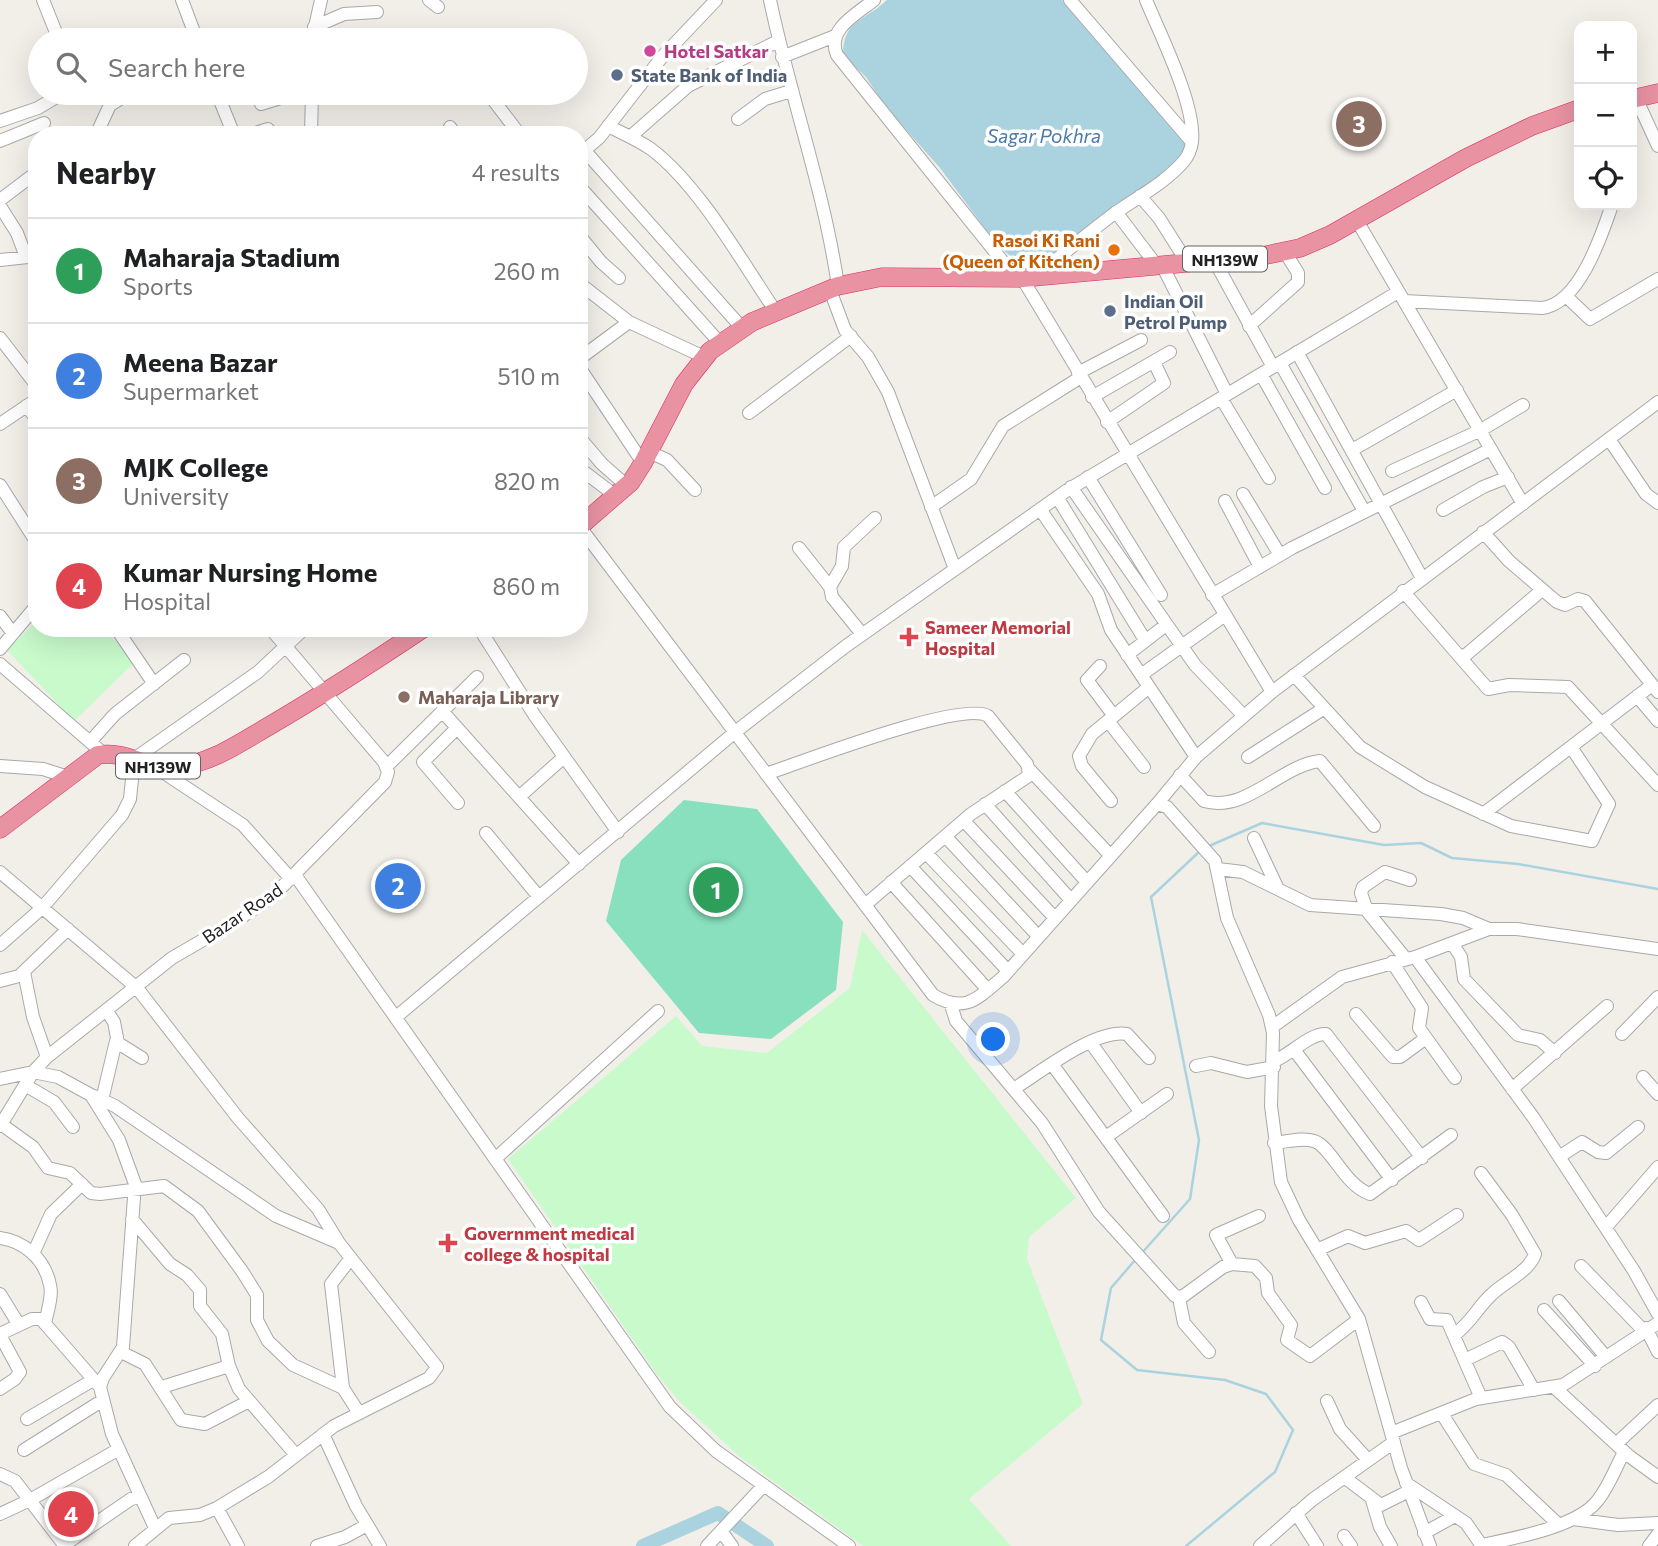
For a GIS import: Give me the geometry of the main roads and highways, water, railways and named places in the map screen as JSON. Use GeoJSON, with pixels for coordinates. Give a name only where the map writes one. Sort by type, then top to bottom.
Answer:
{"type":"FeatureCollection","features":[{"type":"Feature","properties":{"kind":"highway"},"geometry":{"type":"LineString","coordinates":[[1637,97],[1658,93]]}},
{"type":"Feature","properties":{"kind":"highway","name":"NH139W"},"geometry":{"type":"LineString","coordinates":[[588,520],[622,491],[646,458],[684,384],[704,357],[742,328],[776,312],[834,288],[883,277],[1025,277],[1285,252],[1315,243],[1484,149],[1532,126],[1574,112]]}},
{"type":"Feature","properties":{"kind":"highway","name":"NH139W"},"geometry":{"type":"LineString","coordinates":[[0,829],[68,777],[104,754],[111,753],[176,767],[222,753],[325,693],[410,637]]}},
{"type":"Feature","properties":{"kind":"water","name":"Sagar Pokhra"},"geometry":{"type":"Polygon","coordinates":[[[887,0],[1062,0],[1188,145],[1179,160],[1055,256],[1018,262],[998,246],[940,168],[885,106],[866,77],[843,56],[844,44],[851,28],[887,0]]]}},
{"type":"Feature","properties":{"kind":"waterway"},"geometry":{"type":"LineString","coordinates":[[1209,846],[1262,823],[1384,845],[1421,843],[1452,858],[1518,864],[1658,889]]}},
{"type":"Feature","properties":{"kind":"waterway"},"geometry":{"type":"LineString","coordinates":[[1141,1254],[1190,1199],[1199,1140],[1151,897],[1200,851]]}},
{"type":"Feature","properties":{"kind":"waterway"},"geometry":{"type":"LineString","coordinates":[[1136,1259],[1111,1288],[1101,1340],[1137,1370],[1225,1380],[1266,1394],[1293,1430],[1275,1472],[1186,1546]]}},
{"type":"Feature","properties":{"kind":"waterway"},"geometry":{"type":"LineString","coordinates":[[643,1546],[718,1513],[767,1546]]}},
{"type":"Feature","properties":{"kind":"place","name":"Hotel Satkar"},"geometry":{"type":"Point","coordinates":[650,51]}},
{"type":"Feature","properties":{"kind":"place","name":"State Bank of India"},"geometry":{"type":"Point","coordinates":[617,75]}},
{"type":"Feature","properties":{"kind":"place","name":"MJK College"},"geometry":{"type":"Point","coordinates":[1359,124]}},
{"type":"Feature","properties":{"kind":"place","name":"Rasoi Ki Rani (Queen of Kitchen)"},"geometry":{"type":"Point","coordinates":[1114,250]}},
{"type":"Feature","properties":{"kind":"place","name":"Indian Oil Petrol Pump"},"geometry":{"type":"Point","coordinates":[1110,311]}},
{"type":"Feature","properties":{"kind":"place","name":"Sameer Memorial Hospital"},"geometry":{"type":"Point","coordinates":[909,637]}},
{"type":"Feature","properties":{"kind":"place","name":"Maharaja Library"},"geometry":{"type":"Point","coordinates":[404,697]}},
{"type":"Feature","properties":{"kind":"place","name":"Meena Bazar"},"geometry":{"type":"Point","coordinates":[398,886]}},
{"type":"Feature","properties":{"kind":"place","name":"Maharaja Stadium"},"geometry":{"type":"Point","coordinates":[716,890]}},
{"type":"Feature","properties":{"kind":"place","name":"Government medical college & hospital"},"geometry":{"type":"Point","coordinates":[448,1243]}},
{"type":"Feature","properties":{"kind":"place","name":"Kumar Nursing Home"},"geometry":{"type":"Point","coordinates":[71,1514]}}]}
